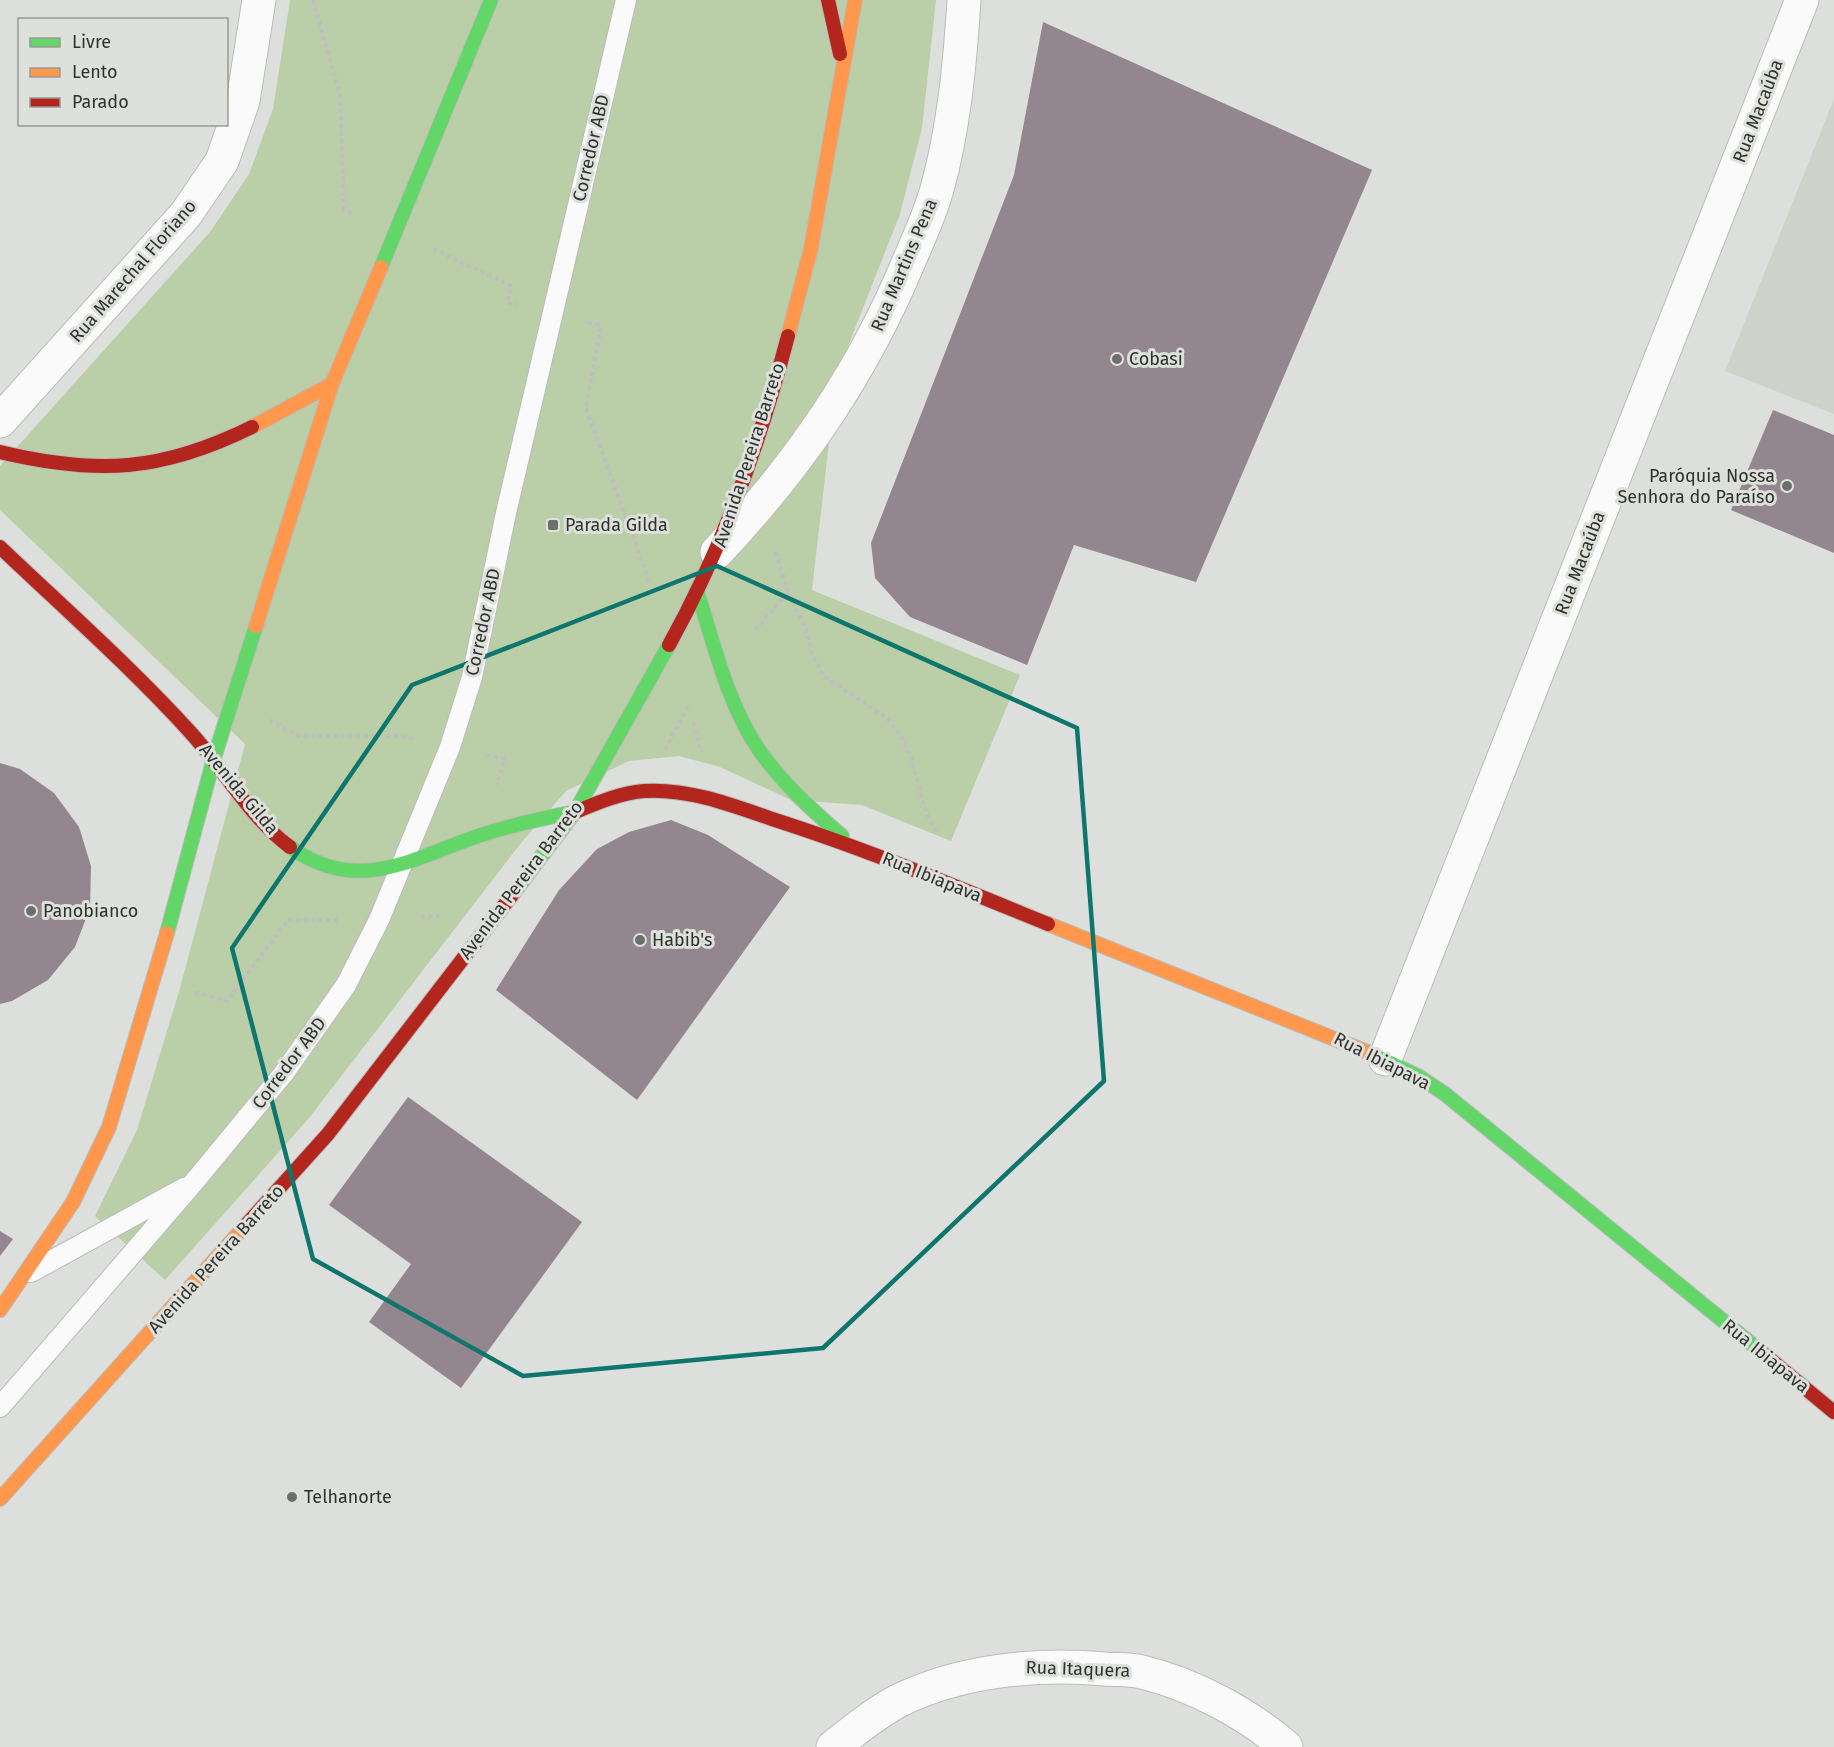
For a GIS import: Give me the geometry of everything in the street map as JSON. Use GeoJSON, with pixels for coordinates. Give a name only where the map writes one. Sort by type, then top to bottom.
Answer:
{"type":"FeatureCollection","features":[{"type":"Feature","properties":{"kind":"main road"},"geometry":{"type":"LineString","coordinates":[[0,1310],[73,1202],[109,1127],[154,981],[214,758],[332,384],[492,0]]}},
{"type":"Feature","properties":{"kind":"main road"},"geometry":{"type":"LineString","coordinates":[[828,0],[843,67]]}},
{"type":"Feature","properties":{"kind":"main road","name":"Avenida Pereira Barreto"},"geometry":{"type":"LineString","coordinates":[[0,1499],[328,1134],[575,812],[671,640],[717,552],[786,343],[811,248],[855,0]]}},
{"type":"Feature","properties":{"kind":"main road"},"geometry":{"type":"LineString","coordinates":[[0,452],[53,464],[115,468],[174,460],[237,437],[332,384]]}},
{"type":"Feature","properties":{"kind":"main road","name":"Avenida Gilda"},"geometry":{"type":"LineString","coordinates":[[0,547],[162,701],[214,758],[265,824],[287,845],[339,869],[366,872],[402,865],[529,820],[575,812]]}},
{"type":"Feature","properties":{"kind":"main road","name":"Rua Ibiapava"},"geometry":{"type":"LineString","coordinates":[[697,591],[721,667],[746,725],[772,767],[850,844]]}},
{"type":"Feature","properties":{"kind":"main road","name":"Rua Ibiapava"},"geometry":{"type":"LineString","coordinates":[[575,812],[608,798],[644,791],[677,792],[712,800],[850,844],[922,875],[1314,1028],[1385,1059],[1418,1076],[1444,1094],[1834,1412]]}},
{"type":"Feature","properties":{"kind":"street","name":"Rua Marechal Floriano"},"geometry":{"type":"LineString","coordinates":[[0,421],[186,214],[222,161],[243,101],[259,0]]}},
{"type":"Feature","properties":{"kind":"street","name":"Rua Martins Pena"},"geometry":{"type":"LineString","coordinates":[[717,552],[762,505],[825,422],[886,316],[920,235],[936,189],[951,121],[964,0]]}},
{"type":"Feature","properties":{"kind":"street","name":"Rua Macaúba"},"geometry":{"type":"LineString","coordinates":[[1385,1059],[1802,0]]}},
{"type":"Feature","properties":{"kind":"street","name":"Rua Itaquera"},"geometry":{"type":"LineString","coordinates":[[833,1747],[901,1700],[957,1680],[1019,1667],[1076,1666],[1141,1672],[1203,1694],[1272,1735],[1286,1747]]}},
{"type":"Feature","properties":{"kind":"lane","name":"Corredor ABD"},"geometry":{"type":"LineString","coordinates":[[0,1407],[194,1182],[290,1065],[346,985],[379,920],[450,747],[472,677],[552,314],[626,0]]}},
{"type":"Feature","properties":{"kind":"lane","name":"Corredor ABD"},"geometry":{"type":"LineString","coordinates":[[23,1276],[194,1182]]}},
{"type":"Feature","properties":{"kind":"path"},"geometry":{"type":"LineString","coordinates":[[313,0],[340,94],[344,209],[512,286],[507,303],[601,326],[586,408],[671,640],[712,800]]}},
{"type":"Feature","properties":{"kind":"path"},"geometry":{"type":"LineString","coordinates":[[762,505],[788,593],[806,630],[812,655],[825,677],[887,718],[905,746],[924,807],[938,835],[922,875]]}},
{"type":"Feature","properties":{"kind":"path"},"geometry":{"type":"LineString","coordinates":[[154,981],[227,1001],[288,920],[379,920],[498,914]]}},
{"type":"Feature","properties":{"kind":"highlighted area"},"geometry":{"type":"Polygon","coordinates":[[[717,566],[1077,728],[1104,1081],[823,1348],[523,1376],[313,1259],[232,948],[412,685],[717,566]]]}},
{"type":"Feature","properties":{"kind":"shaded area"},"geometry":{"type":"Polygon","coordinates":[[[1834,99],[1834,414],[1725,371],[1834,99]]]}},
{"type":"Feature","properties":{"kind":"green space"},"geometry":{"type":"Polygon","coordinates":[[[290,0],[936,0],[922,128],[900,214],[837,374],[812,590],[1020,675],[951,841],[862,805],[791,800],[720,767],[679,756],[629,761],[566,791],[521,843],[309,1118],[165,1280],[95,1216],[137,1130],[180,988],[245,744],[0,510],[0,466],[210,232],[249,174],[273,109],[290,0]]]}},
{"type":"Feature","properties":{"kind":"building","name":"Cobasi"},"geometry":{"type":"Polygon","coordinates":[[[1043,22],[1372,170],[1196,582],[1074,545],[1027,665],[910,617],[875,578],[871,543],[1014,175],[1043,22]]]}},
{"type":"Feature","properties":{"kind":"building","name":"Paróquia Nossa Senhora do Paraíso"},"geometry":{"type":"Polygon","coordinates":[[[1773,410],[1834,435],[1834,553],[1731,510],[1773,410]]]}},
{"type":"Feature","properties":{"kind":"building"},"geometry":{"type":"Polygon","coordinates":[[[0,763],[20,769],[54,793],[79,827],[91,866],[90,908],[75,947],[48,980],[12,1001],[0,1004],[0,763]]]}},
{"type":"Feature","properties":{"kind":"building","name":"Habib's"},"geometry":{"type":"Polygon","coordinates":[[[671,820],[708,835],[790,887],[637,1100],[496,990],[559,890],[597,849],[629,832],[671,820]]]}},
{"type":"Feature","properties":{"kind":"building"},"geometry":{"type":"Polygon","coordinates":[[[408,1097],[582,1222],[461,1388],[369,1322],[411,1264],[329,1205],[408,1097]]]}},
{"type":"Feature","properties":{"kind":"building"},"geometry":{"type":"Polygon","coordinates":[[[0,1231],[13,1239],[0,1256],[0,1231]]]}},
{"type":"Feature","properties":{"kind":"traffic: fast"},"geometry":{"type":"LineString","coordinates":[[381,267],[491,0]]}},
{"type":"Feature","properties":{"kind":"traffic: fast"},"geometry":{"type":"LineString","coordinates":[[697,591],[722,673],[748,732],[759,750],[787,785],[842,836]]}},
{"type":"Feature","properties":{"kind":"traffic: fast"},"geometry":{"type":"LineString","coordinates":[[167,933],[214,758],[256,626]]}},
{"type":"Feature","properties":{"kind":"traffic: fast"},"geometry":{"type":"LineString","coordinates":[[512,895],[575,812],[669,645]]}},
{"type":"Feature","properties":{"kind":"traffic: fast"},"geometry":{"type":"LineString","coordinates":[[290,847],[315,861],[339,869],[363,871],[408,862],[493,831],[575,812]]}},
{"type":"Feature","properties":{"kind":"traffic: fast"},"geometry":{"type":"LineString","coordinates":[[1367,1052],[1418,1076],[1445,1094],[1765,1355]]}},
{"type":"Feature","properties":{"kind":"traffic: slow"},"geometry":{"type":"LineString","coordinates":[[788,336],[811,248],[855,0]]}},
{"type":"Feature","properties":{"kind":"traffic: slow"},"geometry":{"type":"LineString","coordinates":[[256,626],[332,384],[381,267]]}},
{"type":"Feature","properties":{"kind":"traffic: slow"},"geometry":{"type":"LineString","coordinates":[[252,427],[332,384]]}},
{"type":"Feature","properties":{"kind":"traffic: slow"},"geometry":{"type":"LineString","coordinates":[[1048,924],[1367,1052]]}},
{"type":"Feature","properties":{"kind":"traffic: slow"},"geometry":{"type":"LineString","coordinates":[[0,1310],[73,1202],[109,1127],[167,933]]}},
{"type":"Feature","properties":{"kind":"traffic: slow"},"geometry":{"type":"LineString","coordinates":[[0,1499],[246,1225]]}},
{"type":"Feature","properties":{"kind":"traffic: jam"},"geometry":{"type":"LineString","coordinates":[[828,0],[840,54]]}},
{"type":"Feature","properties":{"kind":"traffic: jam"},"geometry":{"type":"LineString","coordinates":[[669,645],[723,533],[765,416],[788,336]]}},
{"type":"Feature","properties":{"kind":"traffic: jam"},"geometry":{"type":"LineString","coordinates":[[0,452],[68,464],[128,465],[158,461],[188,453],[252,427]]}},
{"type":"Feature","properties":{"kind":"traffic: jam"},"geometry":{"type":"LineString","coordinates":[[0,547],[121,661],[168,709],[203,747],[262,822],[290,847]]}},
{"type":"Feature","properties":{"kind":"traffic: jam"},"geometry":{"type":"LineString","coordinates":[[575,812],[617,796],[635,792],[660,791],[693,795],[741,808],[877,856],[1048,924]]}},
{"type":"Feature","properties":{"kind":"traffic: jam"},"geometry":{"type":"LineString","coordinates":[[246,1225],[328,1134],[512,895]]}},
{"type":"Feature","properties":{"kind":"traffic: jam"},"geometry":{"type":"LineString","coordinates":[[1765,1355],[1834,1412]]}},
{"type":"Feature","properties":{"kind":"place","name":"Cobasi"},"geometry":{"type":"Point","coordinates":[1117,359]}},
{"type":"Feature","properties":{"kind":"place","name":"Paróquia Nossa Senhora do Paraíso"},"geometry":{"type":"Point","coordinates":[1787,486]}},
{"type":"Feature","properties":{"kind":"place","name":"Parada Gilda"},"geometry":{"type":"Point","coordinates":[553,525]}},
{"type":"Feature","properties":{"kind":"place","name":"Panobianco"},"geometry":{"type":"Point","coordinates":[31,911]}},
{"type":"Feature","properties":{"kind":"place","name":"Habib's"},"geometry":{"type":"Point","coordinates":[640,940]}},
{"type":"Feature","properties":{"kind":"place","name":"Telhanorte"},"geometry":{"type":"Point","coordinates":[292,1497]}}]}
